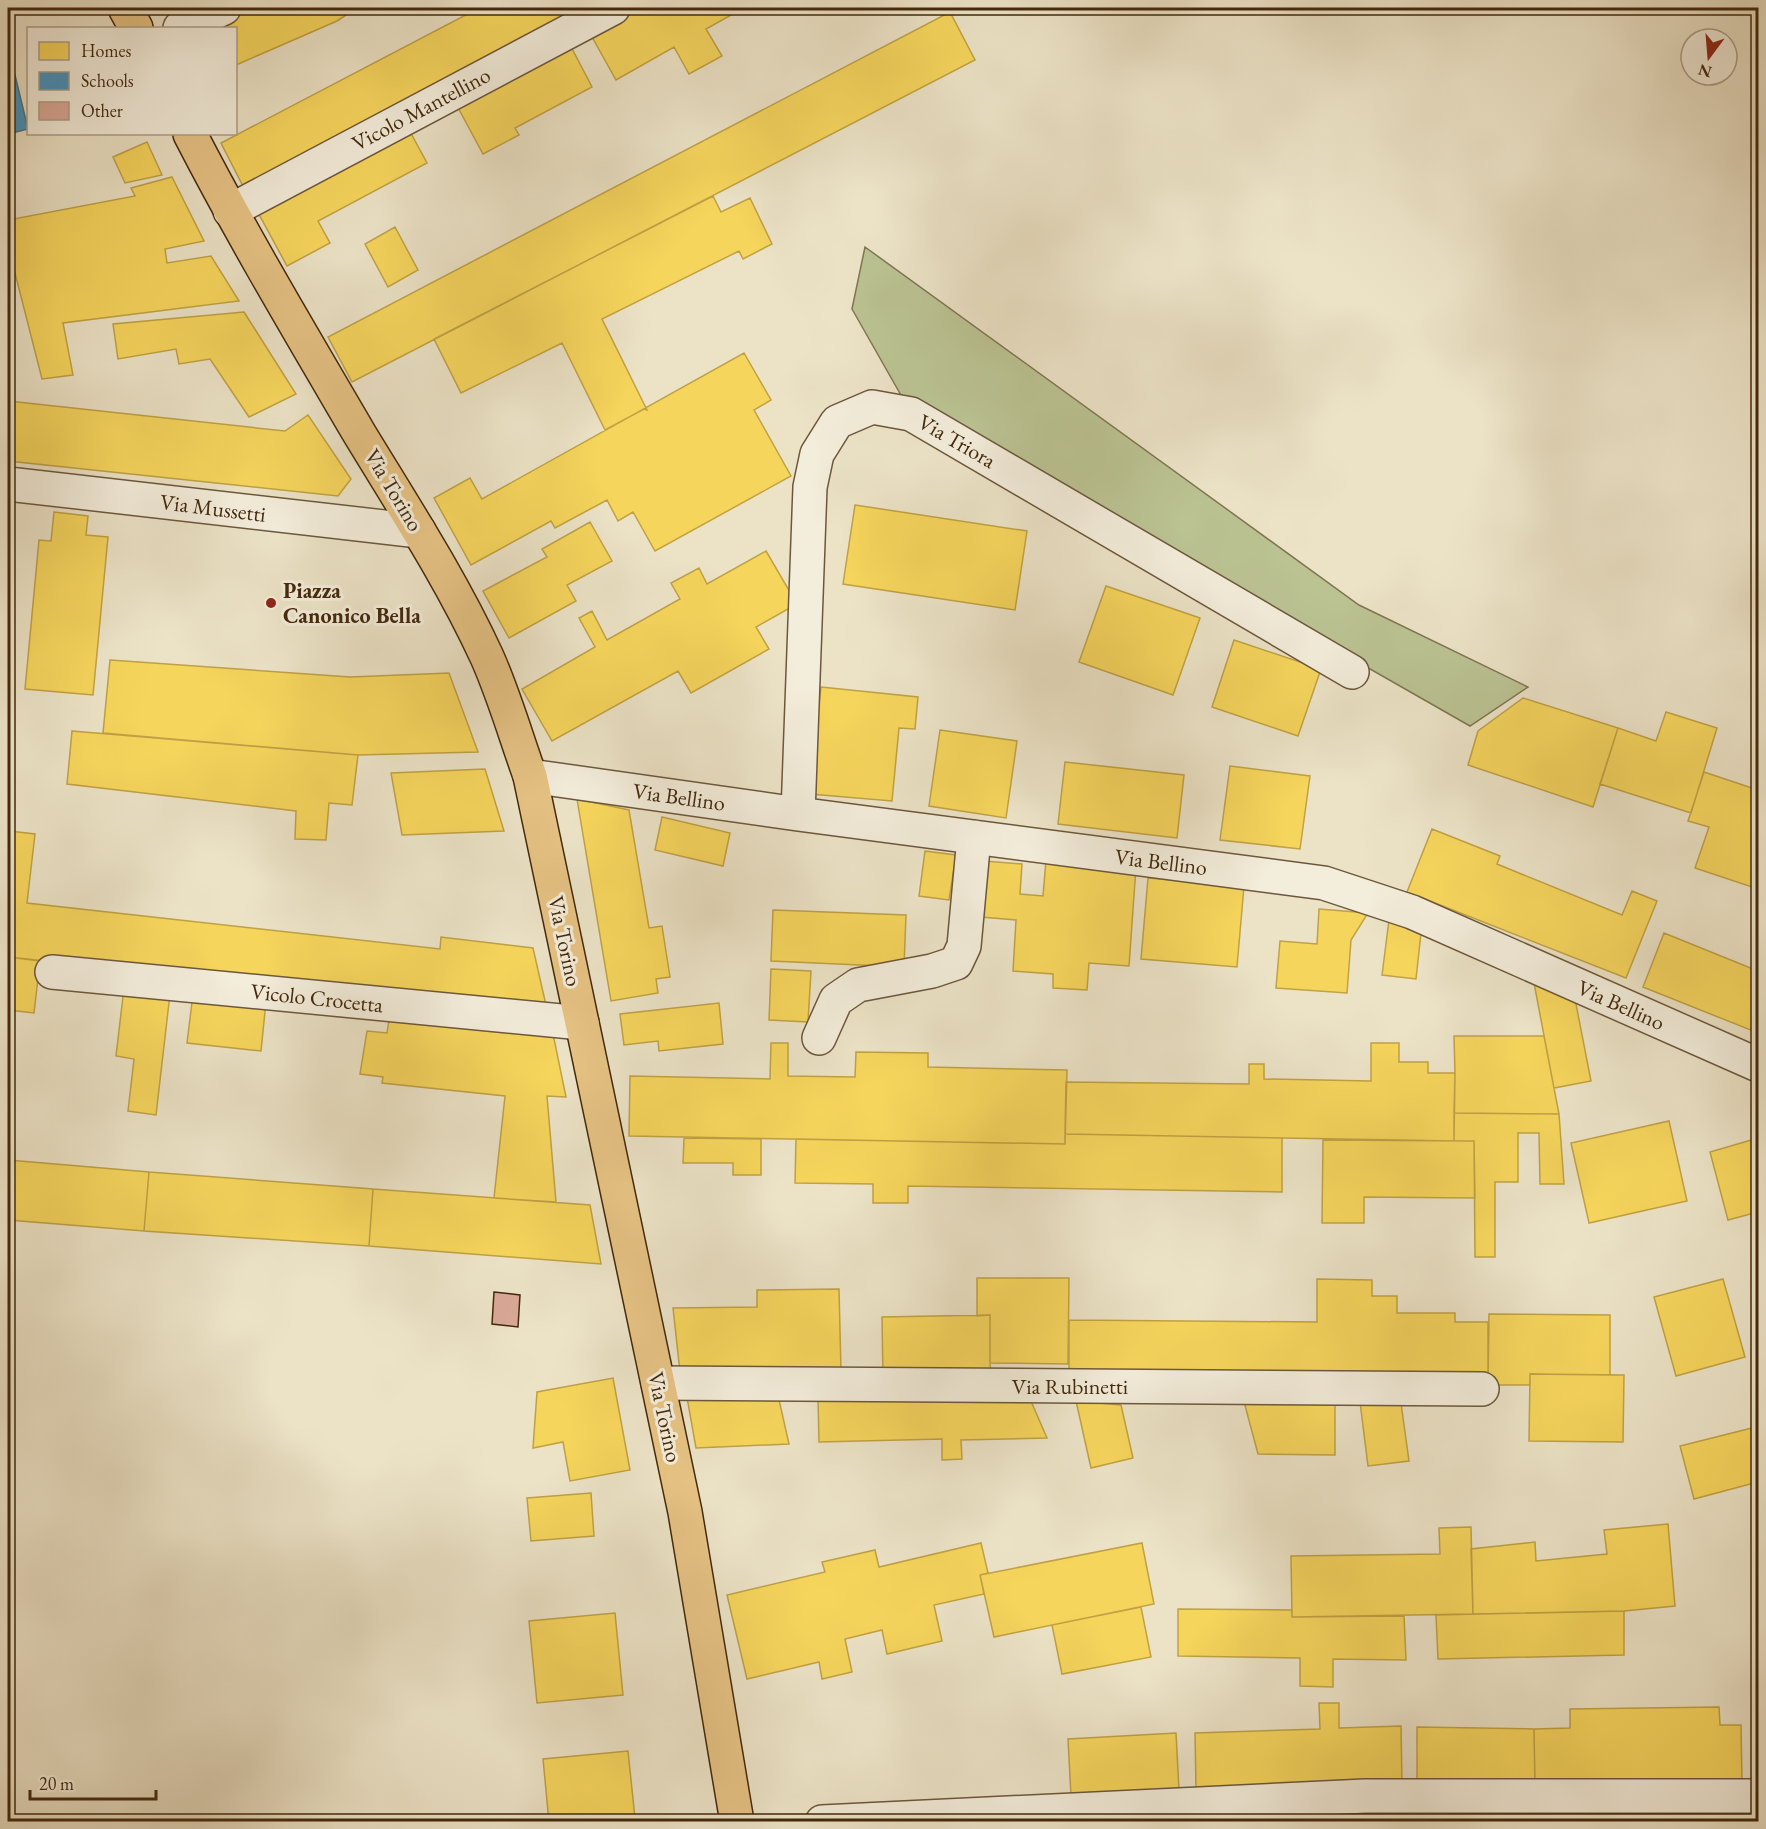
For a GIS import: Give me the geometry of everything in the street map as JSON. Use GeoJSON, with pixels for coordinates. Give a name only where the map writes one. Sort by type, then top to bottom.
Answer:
{"type":"FeatureCollection","features":[{"type":"Feature","properties":{"kind":"main road"},"geometry":{"type":"LineString","coordinates":[[125,8],[135,27]]}},
{"type":"Feature","properties":{"kind":"main road","name":"Via Torino"},"geometry":{"type":"LineString","coordinates":[[191,135],[230,211],[419,531],[470,623],[488,660],[530,776],[685,1512],[737,1821]]}},
{"type":"Feature","properties":{"kind":"street"},"geometry":{"type":"LineString","coordinates":[[182,27],[224,8]]}},
{"type":"Feature","properties":{"kind":"street","name":"Vicolo Mantellino"},"geometry":{"type":"LineString","coordinates":[[230,211],[613,8]]}},
{"type":"Feature","properties":{"kind":"street","name":"Via Triora"},"geometry":{"type":"LineString","coordinates":[[798,814],[810,487],[817,454],[837,422],[872,407],[911,414],[1352,672]]}},
{"type":"Feature","properties":{"kind":"street","name":"Via Mussetti"},"geometry":{"type":"LineString","coordinates":[[8,484],[419,531]]}},
{"type":"Feature","properties":{"kind":"street","name":"Via Bellino"},"geometry":{"type":"LineString","coordinates":[[530,776],[798,814],[1324,883],[1412,912],[1758,1065]]}},
{"type":"Feature","properties":{"kind":"street"},"geometry":{"type":"LineString","coordinates":[[819,1038],[836,1000],[858,985],[932,971],[956,963],[964,946],[974,837]]}},
{"type":"Feature","properties":{"kind":"street","name":"Vicolo Crocetta"},"geometry":{"type":"LineString","coordinates":[[52,972],[582,1023]]}},
{"type":"Feature","properties":{"kind":"street","name":"Via Rubinetti"},"geometry":{"type":"LineString","coordinates":[[658,1383],[1482,1389]]}},
{"type":"Feature","properties":{"kind":"street"},"geometry":{"type":"LineString","coordinates":[[822,1821],[1203,1813],[1365,1796],[1758,1796]]}},
{"type":"Feature","properties":{"kind":"green space"},"geometry":{"type":"Polygon","coordinates":[[[865,247],[1359,605],[1528,687],[1470,726],[906,404],[852,309],[865,247]]]}},
{"type":"Feature","properties":{"kind":"building: Homes"},"geometry":{"type":"Polygon","coordinates":[[[248,8],[357,8],[337,21],[237,65],[237,27],[205,27],[248,8]]]}},
{"type":"Feature","properties":{"kind":"building: Homes"},"geometry":{"type":"Polygon","coordinates":[[[479,8],[600,8],[247,194],[221,143],[479,8]]]}},
{"type":"Feature","properties":{"kind":"building: Homes"},"geometry":{"type":"Polygon","coordinates":[[[641,8],[738,8],[740,10],[706,29],[722,56],[689,74],[674,47],[616,80],[591,35],[641,8]]]}},
{"type":"Feature","properties":{"kind":"building: Homes"},"geometry":{"type":"Polygon","coordinates":[[[950,12],[975,60],[352,382],[328,337],[950,12]]]}},
{"type":"Feature","properties":{"kind":"building: Homes"},"geometry":{"type":"Polygon","coordinates":[[[568,41],[592,87],[515,128],[519,135],[483,154],[455,102],[568,41]]]}},
{"type":"Feature","properties":{"kind":"building: Homes"},"geometry":{"type":"Polygon","coordinates":[[[407,126],[427,163],[318,221],[330,243],[287,266],[255,207],[407,126]]]}},
{"type":"Feature","properties":{"kind":"building: Homes"},"geometry":{"type":"Polygon","coordinates":[[[147,142],[162,175],[125,183],[113,157],[147,142]]]}},
{"type":"Feature","properties":{"kind":"building: Homes"},"geometry":{"type":"Polygon","coordinates":[[[8,152],[10,152],[14,182],[8,183],[8,152]]]}},
{"type":"Feature","properties":{"kind":"building: Homes"},"geometry":{"type":"Polygon","coordinates":[[[172,177],[204,241],[165,249],[167,263],[211,256],[239,301],[63,323],[73,375],[42,379],[15,273],[8,273],[8,220],[135,196],[131,188],[172,177]]]}},
{"type":"Feature","properties":{"kind":"building: Homes"},"geometry":{"type":"Polygon","coordinates":[[[713,196],[721,212],[750,198],[772,244],[743,259],[739,251],[602,319],[647,410],[644,409],[605,430],[562,343],[461,393],[434,339],[713,196]]]}},
{"type":"Feature","properties":{"kind":"building: Homes"},"geometry":{"type":"Polygon","coordinates":[[[395,227],[418,270],[388,287],[365,244],[395,227]]]}},
{"type":"Feature","properties":{"kind":"building: Homes"},"geometry":{"type":"Polygon","coordinates":[[[244,312],[296,394],[249,417],[210,359],[179,364],[176,349],[118,359],[113,324],[244,312]]]}},
{"type":"Feature","properties":{"kind":"building: Homes"},"geometry":{"type":"Polygon","coordinates":[[[744,353],[771,400],[754,410],[791,476],[655,551],[633,512],[618,521],[607,500],[555,528],[551,521],[471,565],[434,498],[470,478],[482,499],[744,353]]]}},
{"type":"Feature","properties":{"kind":"building: Homes"},"geometry":{"type":"Polygon","coordinates":[[[8,401],[285,431],[308,415],[351,479],[338,496],[8,461],[8,401]]]}},
{"type":"Feature","properties":{"kind":"building: Homes"},"geometry":{"type":"Polygon","coordinates":[[[855,505],[1027,531],[1015,610],[843,584],[855,505]]]}},
{"type":"Feature","properties":{"kind":"building: Homes"},"geometry":{"type":"Polygon","coordinates":[[[54,512],[88,516],[86,535],[108,537],[93,695],[25,689],[39,540],[51,541],[54,512]]]}},
{"type":"Feature","properties":{"kind":"building: Homes"},"geometry":{"type":"Polygon","coordinates":[[[590,522],[612,561],[567,585],[576,601],[509,638],[483,591],[547,557],[542,549],[590,522]]]}},
{"type":"Feature","properties":{"kind":"building: Homes"},"geometry":{"type":"Polygon","coordinates":[[[766,551],[797,604],[756,627],[769,649],[691,693],[678,671],[552,741],[522,689],[595,647],[579,618],[592,611],[607,640],[680,599],[671,583],[699,568],[707,584],[766,551]]]}},
{"type":"Feature","properties":{"kind":"building: Homes"},"geometry":{"type":"Polygon","coordinates":[[[1106,586],[1200,618],[1173,695],[1079,662],[1106,586]]]}},
{"type":"Feature","properties":{"kind":"building: Homes"},"geometry":{"type":"Polygon","coordinates":[[[1234,640],[1321,669],[1298,736],[1212,707],[1234,640]]]}},
{"type":"Feature","properties":{"kind":"building: Homes"},"geometry":{"type":"Polygon","coordinates":[[[110,660],[350,677],[449,673],[478,752],[358,755],[103,733],[110,660]]]}},
{"type":"Feature","properties":{"kind":"building: Homes"},"geometry":{"type":"Polygon","coordinates":[[[821,687],[918,697],[915,729],[899,728],[892,801],[810,794],[821,687]]]}},
{"type":"Feature","properties":{"kind":"building: Homes"},"geometry":{"type":"Polygon","coordinates":[[[1523,698],[1618,728],[1593,807],[1468,765],[1478,731],[1523,698]]]}},
{"type":"Feature","properties":{"kind":"building: Homes"},"geometry":{"type":"Polygon","coordinates":[[[1666,712],[1717,728],[1691,813],[1600,784],[1618,728],[1656,741],[1666,712]]]}},
{"type":"Feature","properties":{"kind":"building: Homes"},"geometry":{"type":"Polygon","coordinates":[[[940,730],[1017,741],[1006,818],[929,806],[940,730]]]}},
{"type":"Feature","properties":{"kind":"building: Homes"},"geometry":{"type":"Polygon","coordinates":[[[72,731],[358,755],[352,805],[329,803],[326,840],[295,839],[296,811],[67,784],[72,731]]]}},
{"type":"Feature","properties":{"kind":"building: Homes"},"geometry":{"type":"Polygon","coordinates":[[[1065,762],[1184,775],[1177,838],[1058,824],[1065,762]]]}},
{"type":"Feature","properties":{"kind":"building: Homes"},"geometry":{"type":"Polygon","coordinates":[[[1230,766],[1310,776],[1300,849],[1220,840],[1230,766]]]}},
{"type":"Feature","properties":{"kind":"building: Homes"},"geometry":{"type":"Polygon","coordinates":[[[485,769],[504,831],[402,835],[391,773],[485,769]]]}},
{"type":"Feature","properties":{"kind":"building: Homes"},"geometry":{"type":"Polygon","coordinates":[[[1704,772],[1758,790],[1758,889],[1695,868],[1709,827],[1688,821],[1704,772]]]}},
{"type":"Feature","properties":{"kind":"building: Homes"},"geometry":{"type":"Polygon","coordinates":[[[577,799],[629,810],[649,928],[662,926],[670,977],[656,979],[658,993],[611,1001],[577,799]]]}},
{"type":"Feature","properties":{"kind":"building: Homes"},"geometry":{"type":"Polygon","coordinates":[[[662,817],[730,833],[723,866],[655,850],[662,817]]]}},
{"type":"Feature","properties":{"kind":"building: Homes"},"geometry":{"type":"Polygon","coordinates":[[[1432,829],[1500,856],[1497,864],[1622,915],[1632,891],[1657,901],[1626,978],[1407,892],[1432,829]]]}},
{"type":"Feature","properties":{"kind":"building: Homes"},"geometry":{"type":"Polygon","coordinates":[[[9,831],[35,834],[27,903],[440,949],[441,937],[533,948],[548,1014],[8,957],[9,831]]]}},
{"type":"Feature","properties":{"kind":"building: Homes"},"geometry":{"type":"Polygon","coordinates":[[[925,851],[956,855],[949,900],[919,896],[925,851]]]}},
{"type":"Feature","properties":{"kind":"building: Homes"},"geometry":{"type":"Polygon","coordinates":[[[1046,860],[1136,867],[1129,966],[1089,963],[1087,990],[1053,988],[1053,974],[1013,971],[1016,920],[981,917],[985,861],[1022,864],[1020,894],[1043,896],[1046,860]]]}},
{"type":"Feature","properties":{"kind":"building: Homes"},"geometry":{"type":"Polygon","coordinates":[[[1148,878],[1244,886],[1237,967],[1141,959],[1148,878]]]}},
{"type":"Feature","properties":{"kind":"building: Homes"},"geometry":{"type":"Polygon","coordinates":[[[1319,909],[1368,913],[1351,940],[1347,993],[1276,988],[1280,941],[1317,944],[1319,909]]]}},
{"type":"Feature","properties":{"kind":"building: Homes"},"geometry":{"type":"Polygon","coordinates":[[[773,910],[906,915],[904,967],[771,961],[773,910]]]}},
{"type":"Feature","properties":{"kind":"building: Homes"},"geometry":{"type":"Polygon","coordinates":[[[1389,920],[1421,933],[1416,979],[1382,975],[1389,920]]]}},
{"type":"Feature","properties":{"kind":"building: Homes"},"geometry":{"type":"Polygon","coordinates":[[[1664,933],[1758,971],[1758,1033],[1643,987],[1664,933]]]}},
{"type":"Feature","properties":{"kind":"building: Homes"},"geometry":{"type":"Polygon","coordinates":[[[8,957],[40,961],[34,1013],[8,1010],[8,957]]]}},
{"type":"Feature","properties":{"kind":"building: Homes"},"geometry":{"type":"Polygon","coordinates":[[[771,969],[811,971],[808,1022],[769,1020],[771,969]]]}},
{"type":"Feature","properties":{"kind":"building: Homes"},"geometry":{"type":"Polygon","coordinates":[[[1534,983],[1575,999],[1591,1081],[1554,1088],[1534,983]]]}},
{"type":"Feature","properties":{"kind":"building: Homes"},"geometry":{"type":"Polygon","coordinates":[[[124,988],[170,994],[156,1115],[128,1111],[134,1059],[116,1056],[124,988]]]}},
{"type":"Feature","properties":{"kind":"building: Homes"},"geometry":{"type":"Polygon","coordinates":[[[193,994],[266,1002],[261,1051],[187,1043],[193,994]]]}},
{"type":"Feature","properties":{"kind":"building: Homes"},"geometry":{"type":"Polygon","coordinates":[[[719,1003],[723,1044],[659,1051],[658,1041],[624,1045],[620,1014],[719,1003]]]}},
{"type":"Feature","properties":{"kind":"building: Homes"},"geometry":{"type":"Polygon","coordinates":[[[390,1013],[552,1029],[566,1097],[547,1096],[556,1202],[494,1198],[505,1096],[382,1083],[383,1077],[360,1074],[367,1031],[387,1033],[390,1013]]]}},
{"type":"Feature","properties":{"kind":"building: Homes"},"geometry":{"type":"Polygon","coordinates":[[[1454,1036],[1544,1036],[1559,1114],[1454,1113],[1454,1036]]]}},
{"type":"Feature","properties":{"kind":"building: Homes"},"geometry":{"type":"Polygon","coordinates":[[[771,1043],[788,1043],[788,1076],[855,1077],[856,1052],[928,1053],[928,1067],[1067,1070],[1065,1144],[629,1136],[630,1076],[770,1079],[771,1043]]]}},
{"type":"Feature","properties":{"kind":"building: Homes"},"geometry":{"type":"Polygon","coordinates":[[[1371,1043],[1399,1043],[1399,1062],[1428,1062],[1428,1073],[1455,1073],[1454,1141],[1065,1134],[1066,1082],[1249,1084],[1249,1064],[1264,1064],[1264,1079],[1371,1081],[1371,1043]]]}},
{"type":"Feature","properties":{"kind":"building: Homes"},"geometry":{"type":"Polygon","coordinates":[[[1454,1113],[1559,1114],[1564,1184],[1540,1184],[1539,1133],[1518,1133],[1518,1182],[1495,1182],[1495,1257],[1475,1257],[1474,1141],[1454,1141],[1454,1113]]]}},
{"type":"Feature","properties":{"kind":"building: Homes"},"geometry":{"type":"Polygon","coordinates":[[[1669,1121],[1687,1201],[1589,1223],[1571,1143],[1669,1121]]]}},
{"type":"Feature","properties":{"kind":"building: Homes"},"geometry":{"type":"Polygon","coordinates":[[[1065,1134],[1282,1138],[1282,1192],[908,1186],[908,1203],[873,1203],[873,1184],[795,1183],[796,1139],[1065,1144],[1065,1134]]]}},
{"type":"Feature","properties":{"kind":"building: Homes"},"geometry":{"type":"Polygon","coordinates":[[[684,1138],[761,1139],[761,1175],[733,1175],[733,1163],[683,1163],[684,1138]]]}},
{"type":"Feature","properties":{"kind":"building: Homes"},"geometry":{"type":"Polygon","coordinates":[[[1758,1138],[1758,1212],[1728,1220],[1710,1152],[1758,1138]]]}},
{"type":"Feature","properties":{"kind":"building: Homes"},"geometry":{"type":"Polygon","coordinates":[[[1323,1140],[1474,1141],[1475,1198],[1364,1197],[1364,1223],[1322,1223],[1323,1140]]]}},
{"type":"Feature","properties":{"kind":"building: Homes"},"geometry":{"type":"Polygon","coordinates":[[[8,1160],[149,1172],[144,1231],[8,1220],[8,1160]]]}},
{"type":"Feature","properties":{"kind":"building: Homes"},"geometry":{"type":"Polygon","coordinates":[[[149,1172],[373,1189],[369,1246],[144,1231],[149,1172]]]}},
{"type":"Feature","properties":{"kind":"building: Homes"},"geometry":{"type":"Polygon","coordinates":[[[373,1189],[590,1205],[601,1264],[369,1246],[373,1189]]]}},
{"type":"Feature","properties":{"kind":"building: Homes"},"geometry":{"type":"Polygon","coordinates":[[[977,1278],[1069,1278],[1068,1364],[990,1363],[990,1315],[977,1316],[977,1278]]]}},
{"type":"Feature","properties":{"kind":"building: Homes"},"geometry":{"type":"Polygon","coordinates":[[[1317,1279],[1372,1280],[1372,1296],[1397,1296],[1397,1313],[1455,1313],[1455,1322],[1488,1322],[1488,1378],[1069,1376],[1069,1320],[1317,1322],[1317,1279]]]}},
{"type":"Feature","properties":{"kind":"building: Homes"},"geometry":{"type":"Polygon","coordinates":[[[1723,1279],[1745,1357],[1676,1376],[1654,1297],[1723,1279]]]}},
{"type":"Feature","properties":{"kind":"building: Homes"},"geometry":{"type":"Polygon","coordinates":[[[839,1289],[841,1372],[680,1372],[673,1308],[757,1307],[757,1290],[839,1289]]]}},
{"type":"Feature","properties":{"kind":"building: Homes"},"geometry":{"type":"Polygon","coordinates":[[[1489,1314],[1610,1315],[1610,1375],[1530,1374],[1530,1385],[1488,1385],[1489,1314]]]}},
{"type":"Feature","properties":{"kind":"building: Homes"},"geometry":{"type":"Polygon","coordinates":[[[990,1315],[991,1374],[883,1376],[882,1317],[990,1315]]]}},
{"type":"Feature","properties":{"kind":"building: Homes"},"geometry":{"type":"Polygon","coordinates":[[[1530,1374],[1624,1375],[1623,1442],[1529,1441],[1530,1374]]]}},
{"type":"Feature","properties":{"kind":"building: Homes"},"geometry":{"type":"Polygon","coordinates":[[[613,1378],[630,1470],[570,1481],[563,1442],[533,1448],[537,1392],[613,1378]]]}},
{"type":"Feature","properties":{"kind":"building: Homes"},"geometry":{"type":"Polygon","coordinates":[[[777,1391],[789,1444],[696,1448],[686,1392],[777,1391]]]}},
{"type":"Feature","properties":{"kind":"building: Homes"},"geometry":{"type":"Polygon","coordinates":[[[1027,1392],[1047,1438],[961,1440],[962,1459],[942,1460],[942,1439],[819,1442],[818,1397],[1027,1392]]]}},
{"type":"Feature","properties":{"kind":"building: Homes"},"geometry":{"type":"Polygon","coordinates":[[[1400,1396],[1409,1461],[1368,1466],[1360,1402],[1400,1396]]]}},
{"type":"Feature","properties":{"kind":"building: Homes"},"geometry":{"type":"Polygon","coordinates":[[[1243,1398],[1335,1398],[1335,1455],[1258,1454],[1243,1398]]]}},
{"type":"Feature","properties":{"kind":"building: Homes"},"geometry":{"type":"Polygon","coordinates":[[[1076,1401],[1121,1405],[1133,1458],[1091,1468],[1076,1401]]]}},
{"type":"Feature","properties":{"kind":"building: Homes"},"geometry":{"type":"Polygon","coordinates":[[[1756,1427],[1758,1482],[1694,1499],[1680,1446],[1756,1427]]]}},
{"type":"Feature","properties":{"kind":"building: Homes"},"geometry":{"type":"Polygon","coordinates":[[[591,1493],[594,1536],[531,1541],[527,1498],[591,1493]]]}},
{"type":"Feature","properties":{"kind":"building: Homes"},"geometry":{"type":"Polygon","coordinates":[[[1668,1524],[1675,1606],[1624,1611],[1473,1614],[1471,1549],[1535,1542],[1536,1561],[1607,1554],[1604,1530],[1668,1524]]]}},
{"type":"Feature","properties":{"kind":"building: Homes"},"geometry":{"type":"Polygon","coordinates":[[[1471,1527],[1473,1614],[1292,1617],[1291,1556],[1440,1554],[1439,1528],[1471,1527]]]}},
{"type":"Feature","properties":{"kind":"building: Homes"},"geometry":{"type":"Polygon","coordinates":[[[981,1543],[988,1573],[980,1575],[984,1594],[934,1605],[942,1641],[887,1654],[882,1630],[845,1639],[852,1672],[822,1679],[819,1662],[747,1679],[727,1595],[825,1572],[822,1562],[875,1550],[879,1567],[981,1543]]]}},
{"type":"Feature","properties":{"kind":"building: Homes"},"geometry":{"type":"Polygon","coordinates":[[[1142,1543],[1154,1604],[994,1637],[980,1575],[1142,1543]]]}},
{"type":"Feature","properties":{"kind":"building: Homes"},"geometry":{"type":"Polygon","coordinates":[[[1141,1607],[1151,1657],[1062,1674],[1052,1625],[1141,1607]]]}},
{"type":"Feature","properties":{"kind":"building: Homes"},"geometry":{"type":"Polygon","coordinates":[[[1178,1609],[1292,1610],[1292,1617],[1404,1616],[1406,1660],[1333,1659],[1333,1687],[1300,1686],[1300,1658],[1178,1656],[1178,1609]]]}},
{"type":"Feature","properties":{"kind":"building: Homes"},"geometry":{"type":"Polygon","coordinates":[[[1624,1611],[1624,1655],[1438,1659],[1436,1615],[1624,1611]]]}},
{"type":"Feature","properties":{"kind":"building: Homes"},"geometry":{"type":"Polygon","coordinates":[[[615,1613],[623,1695],[537,1703],[529,1621],[615,1613]]]}},
{"type":"Feature","properties":{"kind":"building: Homes"},"geometry":{"type":"Polygon","coordinates":[[[1319,1703],[1339,1703],[1339,1728],[1401,1726],[1402,1783],[1196,1789],[1195,1733],[1320,1729],[1319,1703]]]}},
{"type":"Feature","properties":{"kind":"building: Homes"},"geometry":{"type":"Polygon","coordinates":[[[1719,1707],[1720,1725],[1741,1725],[1742,1782],[1535,1786],[1534,1729],[1570,1728],[1570,1709],[1719,1707]]]}},
{"type":"Feature","properties":{"kind":"building: Homes"},"geometry":{"type":"Polygon","coordinates":[[[1756,1724],[1758,1724],[1758,1783],[1756,1724]]]}},
{"type":"Feature","properties":{"kind":"building: Homes"},"geometry":{"type":"Polygon","coordinates":[[[1417,1727],[1534,1729],[1535,1786],[1417,1787],[1417,1727]]]}},
{"type":"Feature","properties":{"kind":"building: Homes"},"geometry":{"type":"Polygon","coordinates":[[[1176,1733],[1179,1790],[1071,1796],[1068,1739],[1176,1733]]]}},
{"type":"Feature","properties":{"kind":"building: Homes"},"geometry":{"type":"Polygon","coordinates":[[[628,1751],[635,1818],[649,1817],[650,1822],[549,1822],[543,1759],[628,1751]]]}},
{"type":"Feature","properties":{"kind":"building: Homes"},"geometry":{"type":"Polygon","coordinates":[[[1474,1809],[1477,1822],[1213,1822],[1212,1820],[1474,1809]]]}},
{"type":"Feature","properties":{"kind":"building: Schools"},"geometry":{"type":"Polygon","coordinates":[[[8,46],[27,129],[8,134],[8,46]]]}},
{"type":"Feature","properties":{"kind":"building: Other"},"geometry":{"type":"Polygon","coordinates":[[[494,1292],[520,1295],[518,1327],[492,1324],[494,1292]]]}},
{"type":"Feature","properties":{"kind":"place","name":"Piazza Canonico Bella"},"geometry":{"type":"Point","coordinates":[271,603]}}]}
